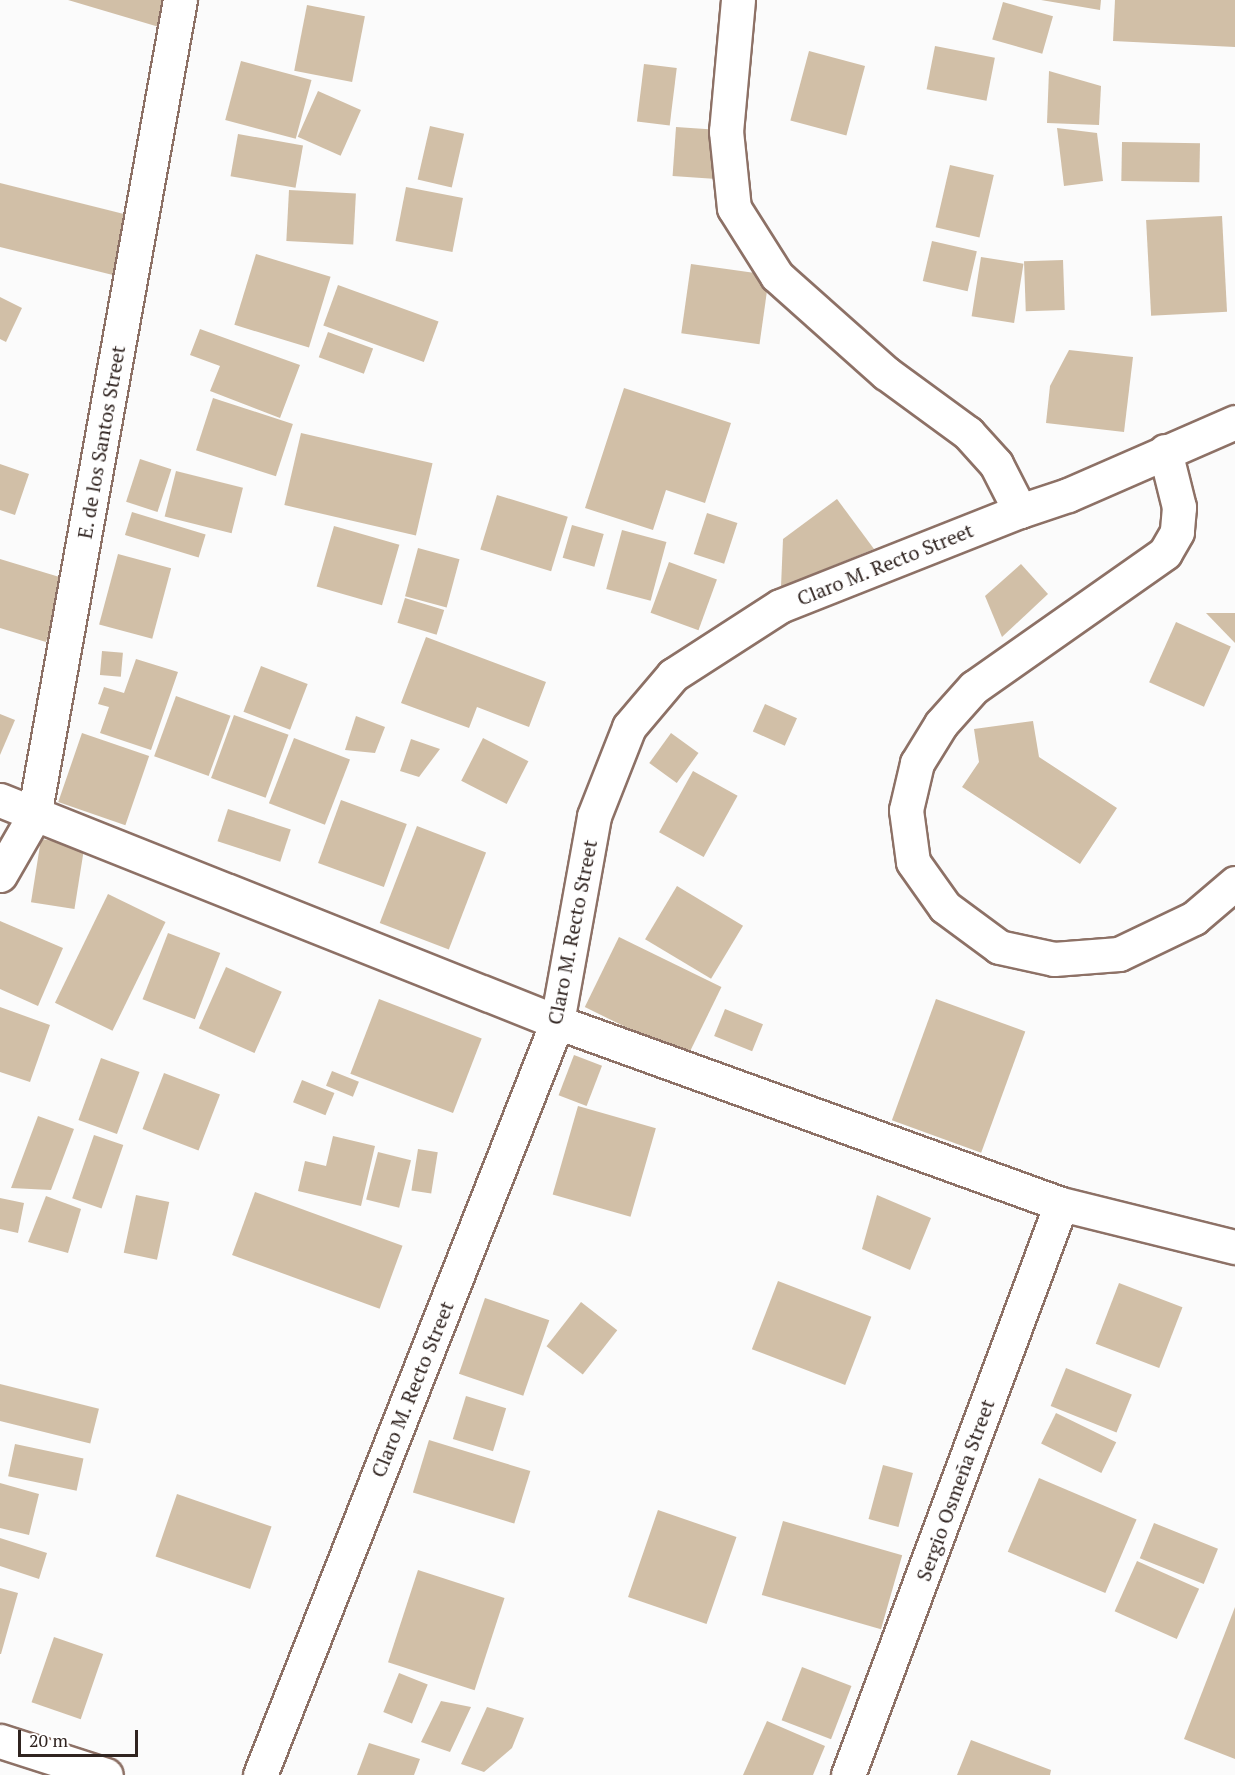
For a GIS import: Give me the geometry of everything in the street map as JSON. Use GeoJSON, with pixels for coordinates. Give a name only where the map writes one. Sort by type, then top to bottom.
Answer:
{"type":"FeatureCollection","features":[{"type":"Feature","properties":{"kind":"street","name":"E. de los Santos Street"},"geometry":{"type":"LineString","coordinates":[[0,875],[34,816],[180,0]]}},
{"type":"Feature","properties":{"kind":"street"},"geometry":{"type":"LineString","coordinates":[[738,0],[726,131],[734,208],[777,276],[886,373],[968,433],[996,464],[1020,511]]}},
{"type":"Feature","properties":{"kind":"street","name":"Claro M. Recto Street"},"geometry":{"type":"LineString","coordinates":[[260,1775],[557,1022],[594,816],[629,727],[673,675],[780,606],[1020,511],[1068,495],[1235,422]]}},
{"type":"Feature","properties":{"kind":"street"},"geometry":{"type":"LineString","coordinates":[[1166,451],[1179,507],[1177,532],[1165,553],[974,687],[941,724],[917,763],[906,810],[913,862],[945,907],[999,947],[1054,958],[1119,954],[1194,918],[1235,883]]}},
{"type":"Feature","properties":{"kind":"street"},"geometry":{"type":"LineString","coordinates":[[0,800],[34,816],[557,1022],[1061,1204],[1235,1247]]}},
{"type":"Feature","properties":{"kind":"street","name":"Sergio Osmeña Street"},"geometry":{"type":"LineString","coordinates":[[848,1775],[1061,1204]]}},
{"type":"Feature","properties":{"kind":"street"},"geometry":{"type":"LineString","coordinates":[[0,1741],[106,1775]]}},
{"type":"Feature","properties":{"kind":"building"},"geometry":{"type":"Polygon","coordinates":[[[68,0],[167,0],[159,27],[68,0]]]}},
{"type":"Feature","properties":{"kind":"building"},"geometry":{"type":"Polygon","coordinates":[[[1041,0],[1101,0],[1100,10],[1041,0]]]}},
{"type":"Feature","properties":{"kind":"building"},"geometry":{"type":"Polygon","coordinates":[[[1115,0],[1235,0],[1235,47],[1113,41],[1115,0]]]}},
{"type":"Feature","properties":{"kind":"building"},"geometry":{"type":"Polygon","coordinates":[[[1003,2],[1053,16],[1042,54],[992,39],[1003,2]]]}},
{"type":"Feature","properties":{"kind":"building"},"geometry":{"type":"Polygon","coordinates":[[[307,5],[365,16],[352,82],[294,71],[307,5]]]}},
{"type":"Feature","properties":{"kind":"building"},"geometry":{"type":"Polygon","coordinates":[[[935,46],[995,58],[986,101],[927,89],[935,46]]]}},
{"type":"Feature","properties":{"kind":"building"},"geometry":{"type":"Polygon","coordinates":[[[809,51],[865,66],[846,136],[790,121],[809,51]]]}},
{"type":"Feature","properties":{"kind":"building"},"geometry":{"type":"Polygon","coordinates":[[[241,61],[312,80],[296,139],[225,120],[241,61]]]}},
{"type":"Feature","properties":{"kind":"building"},"geometry":{"type":"Polygon","coordinates":[[[644,64],[677,68],[670,126],[637,122],[644,64]]]}},
{"type":"Feature","properties":{"kind":"building"},"geometry":{"type":"Polygon","coordinates":[[[1049,71],[1101,86],[1099,125],[1047,123],[1049,71]]]}},
{"type":"Feature","properties":{"kind":"building"},"geometry":{"type":"Polygon","coordinates":[[[318,91],[361,110],[341,156],[298,137],[318,91]]]}},
{"type":"Feature","properties":{"kind":"building"},"geometry":{"type":"Polygon","coordinates":[[[430,126],[464,134],[452,187],[418,180],[430,126]]]}},
{"type":"Feature","properties":{"kind":"building"},"geometry":{"type":"Polygon","coordinates":[[[676,127],[720,130],[716,179],[673,176],[676,127]]]}},
{"type":"Feature","properties":{"kind":"building"},"geometry":{"type":"Polygon","coordinates":[[[1057,128],[1097,133],[1103,181],[1064,186],[1057,128]]]}},
{"type":"Feature","properties":{"kind":"building"},"geometry":{"type":"Polygon","coordinates":[[[238,134],[303,145],[296,188],[231,176],[238,134]]]}},
{"type":"Feature","properties":{"kind":"building"},"geometry":{"type":"Polygon","coordinates":[[[1122,142],[1200,143],[1199,182],[1121,181],[1122,142]]]}},
{"type":"Feature","properties":{"kind":"building"},"geometry":{"type":"Polygon","coordinates":[[[950,165],[994,175],[979,237],[936,227],[950,165]]]}},
{"type":"Feature","properties":{"kind":"building"},"geometry":{"type":"Polygon","coordinates":[[[0,183],[134,216],[119,277],[0,247],[0,183]]]}},
{"type":"Feature","properties":{"kind":"building"},"geometry":{"type":"Polygon","coordinates":[[[406,187],[463,198],[452,252],[396,241],[406,187]]]}},
{"type":"Feature","properties":{"kind":"building"},"geometry":{"type":"Polygon","coordinates":[[[289,190],[356,194],[353,244],[286,241],[289,190]]]}},
{"type":"Feature","properties":{"kind":"building"},"geometry":{"type":"Polygon","coordinates":[[[1222,216],[1227,312],[1151,316],[1146,220],[1222,216]]]}},
{"type":"Feature","properties":{"kind":"building"},"geometry":{"type":"Polygon","coordinates":[[[932,241],[977,251],[968,291],[923,281],[932,241]]]}},
{"type":"Feature","properties":{"kind":"building"},"geometry":{"type":"Polygon","coordinates":[[[256,254],[331,277],[309,348],[234,325],[256,254]]]}},
{"type":"Feature","properties":{"kind":"building"},"geometry":{"type":"Polygon","coordinates":[[[981,257],[1023,264],[1014,323],[972,316],[981,257]]]}},
{"type":"Feature","properties":{"kind":"building"},"geometry":{"type":"Polygon","coordinates":[[[1063,260],[1065,310],[1026,311],[1024,261],[1063,260]]]}},
{"type":"Feature","properties":{"kind":"building"},"geometry":{"type":"Polygon","coordinates":[[[691,264],[769,275],[759,344],[681,333],[691,264]]]}},
{"type":"Feature","properties":{"kind":"building"},"geometry":{"type":"Polygon","coordinates":[[[338,285],[439,322],[424,362],[323,325],[338,285]]]}},
{"type":"Feature","properties":{"kind":"building"},"geometry":{"type":"Polygon","coordinates":[[[0,297],[22,308],[6,342],[0,339],[0,297]]]}},
{"type":"Feature","properties":{"kind":"building"},"geometry":{"type":"Polygon","coordinates":[[[200,329],[300,365],[280,418],[210,391],[220,366],[190,355],[200,329]]]}},
{"type":"Feature","properties":{"kind":"building"},"geometry":{"type":"Polygon","coordinates":[[[328,332],[373,348],[364,374],[319,357],[328,332]]]}},
{"type":"Feature","properties":{"kind":"building"},"geometry":{"type":"Polygon","coordinates":[[[1069,350],[1133,357],[1124,432],[1046,423],[1050,386],[1069,350]]]}},
{"type":"Feature","properties":{"kind":"building"},"geometry":{"type":"Polygon","coordinates":[[[624,388],[731,423],[705,503],[666,490],[653,530],[585,508],[624,388]]]}},
{"type":"Feature","properties":{"kind":"building"},"geometry":{"type":"Polygon","coordinates":[[[213,398],[293,424],[276,476],[196,450],[213,398]]]}},
{"type":"Feature","properties":{"kind":"building"},"geometry":{"type":"Polygon","coordinates":[[[301,433],[433,463],[416,535],[284,505],[301,433]]]}},
{"type":"Feature","properties":{"kind":"building"},"geometry":{"type":"Polygon","coordinates":[[[140,459],[171,469],[157,512],[126,502],[140,459]]]}},
{"type":"Feature","properties":{"kind":"building"},"geometry":{"type":"Polygon","coordinates":[[[0,464],[29,474],[15,515],[0,510],[0,464]]]}},
{"type":"Feature","properties":{"kind":"building"},"geometry":{"type":"Polygon","coordinates":[[[176,471],[243,488],[232,533],[165,517],[176,471]]]}},
{"type":"Feature","properties":{"kind":"building"},"geometry":{"type":"Polygon","coordinates":[[[497,495],[568,517],[551,571],[480,550],[497,495]]]}},
{"type":"Feature","properties":{"kind":"building"},"geometry":{"type":"Polygon","coordinates":[[[837,499],[874,549],[781,587],[783,539],[837,499]]]}},
{"type":"Feature","properties":{"kind":"building"},"geometry":{"type":"Polygon","coordinates":[[[132,512],[206,535],[199,557],[125,535],[132,512]]]}},
{"type":"Feature","properties":{"kind":"building"},"geometry":{"type":"Polygon","coordinates":[[[707,513],[737,523],[724,564],[694,554],[707,513]]]}},
{"type":"Feature","properties":{"kind":"building"},"geometry":{"type":"Polygon","coordinates":[[[572,525],[604,534],[594,567],[563,558],[572,525]]]}},
{"type":"Feature","properties":{"kind":"building"},"geometry":{"type":"Polygon","coordinates":[[[334,526],[399,545],[382,605],[317,587],[334,526]]]}},
{"type":"Feature","properties":{"kind":"building"},"geometry":{"type":"Polygon","coordinates":[[[622,530],[666,542],[651,601],[606,589],[622,530]]]}},
{"type":"Feature","properties":{"kind":"building"},"geometry":{"type":"Polygon","coordinates":[[[418,548],[460,559],[447,607],[405,596],[418,548]]]}},
{"type":"Feature","properties":{"kind":"building"},"geometry":{"type":"Polygon","coordinates":[[[118,554],[171,568],[152,639],[99,625],[118,554]]]}},
{"type":"Feature","properties":{"kind":"building"},"geometry":{"type":"Polygon","coordinates":[[[0,559],[66,579],[46,642],[0,628],[0,559]]]}},
{"type":"Feature","properties":{"kind":"building"},"geometry":{"type":"Polygon","coordinates":[[[669,562],[717,579],[698,630],[651,613],[669,562]]]}},
{"type":"Feature","properties":{"kind":"building"},"geometry":{"type":"Polygon","coordinates":[[[1021,564],[1048,594],[1002,637],[985,596],[1021,564]]]}},
{"type":"Feature","properties":{"kind":"building"},"geometry":{"type":"Polygon","coordinates":[[[405,598],[444,610],[437,635],[397,623],[405,598]]]}},
{"type":"Feature","properties":{"kind":"building"},"geometry":{"type":"Polygon","coordinates":[[[1206,613],[1235,613],[1235,643],[1206,613]]]}},
{"type":"Feature","properties":{"kind":"building"},"geometry":{"type":"Polygon","coordinates":[[[1176,622],[1231,646],[1204,707],[1149,682],[1176,622]]]}},
{"type":"Feature","properties":{"kind":"building"},"geometry":{"type":"Polygon","coordinates":[[[426,637],[546,682],[529,727],[477,707],[469,728],[401,703],[426,637]]]}},
{"type":"Feature","properties":{"kind":"building"},"geometry":{"type":"Polygon","coordinates":[[[102,651],[123,653],[121,677],[100,675],[102,651]]]}},
{"type":"Feature","properties":{"kind":"building"},"geometry":{"type":"Polygon","coordinates":[[[136,659],[178,672],[151,750],[100,733],[109,707],[98,704],[104,687],[124,693],[136,659]]]}},
{"type":"Feature","properties":{"kind":"building"},"geometry":{"type":"Polygon","coordinates":[[[261,666],[308,684],[290,730],[243,712],[261,666]]]}},
{"type":"Feature","properties":{"kind":"building"},"geometry":{"type":"Polygon","coordinates":[[[176,696],[231,716],[209,776],[154,756],[176,696]]]}},
{"type":"Feature","properties":{"kind":"building"},"geometry":{"type":"Polygon","coordinates":[[[765,704],[797,718],[785,746],[753,731],[765,704]]]}},
{"type":"Feature","properties":{"kind":"building"},"geometry":{"type":"Polygon","coordinates":[[[0,714],[15,720],[0,755],[0,714]]]}},
{"type":"Feature","properties":{"kind":"building"},"geometry":{"type":"Polygon","coordinates":[[[234,715],[289,735],[266,798],[211,778],[234,715]]]}},
{"type":"Feature","properties":{"kind":"building"},"geometry":{"type":"Polygon","coordinates":[[[356,716],[385,727],[375,753],[345,750],[356,716]]]}},
{"type":"Feature","properties":{"kind":"building"},"geometry":{"type":"Polygon","coordinates":[[[1033,721],[1039,757],[1117,808],[1080,864],[962,787],[979,762],[974,729],[1033,721]]]}},
{"type":"Feature","properties":{"kind":"building"},"geometry":{"type":"Polygon","coordinates":[[[82,733],[149,756],[125,825],[58,802],[82,733]]]}},
{"type":"Feature","properties":{"kind":"building"},"geometry":{"type":"Polygon","coordinates":[[[671,733],[699,753],[677,783],[649,763],[671,733]]]}},
{"type":"Feature","properties":{"kind":"building"},"geometry":{"type":"Polygon","coordinates":[[[294,738],[350,760],[325,825],[269,803],[294,738]]]}},
{"type":"Feature","properties":{"kind":"building"},"geometry":{"type":"Polygon","coordinates":[[[483,738],[528,761],[507,804],[461,781],[483,738]]]}},
{"type":"Feature","properties":{"kind":"building"},"geometry":{"type":"Polygon","coordinates":[[[411,739],[440,749],[419,777],[400,771],[411,739]]]}},
{"type":"Feature","properties":{"kind":"building"},"geometry":{"type":"Polygon","coordinates":[[[693,771],[738,796],[704,857],[659,832],[693,771]]]}},
{"type":"Feature","properties":{"kind":"building"},"geometry":{"type":"Polygon","coordinates":[[[341,800],[407,824],[384,887],[318,863],[341,800]]]}},
{"type":"Feature","properties":{"kind":"building"},"geometry":{"type":"Polygon","coordinates":[[[228,809],[291,829],[280,862],[217,841],[228,809]]]}},
{"type":"Feature","properties":{"kind":"building"},"geometry":{"type":"Polygon","coordinates":[[[417,826],[486,853],[449,950],[380,923],[417,826]]]}},
{"type":"Feature","properties":{"kind":"building"},"geometry":{"type":"Polygon","coordinates":[[[41,839],[84,846],[74,909],[31,902],[41,839]]]}},
{"type":"Feature","properties":{"kind":"building"},"geometry":{"type":"Polygon","coordinates":[[[677,886],[743,926],[711,979],[645,939],[677,886]]]}},
{"type":"Feature","properties":{"kind":"building"},"geometry":{"type":"Polygon","coordinates":[[[108,894],[166,922],[112,1031],[55,1003],[108,894]]]}},
{"type":"Feature","properties":{"kind":"building"},"geometry":{"type":"Polygon","coordinates":[[[0,921],[63,948],[38,1006],[0,989],[0,921]]]}},
{"type":"Feature","properties":{"kind":"building"},"geometry":{"type":"Polygon","coordinates":[[[168,933],[220,953],[195,1019],[143,999],[168,933]]]}},
{"type":"Feature","properties":{"kind":"building"},"geometry":{"type":"Polygon","coordinates":[[[619,937],[721,987],[687,1057],[585,1007],[619,937]]]}},
{"type":"Feature","properties":{"kind":"building"},"geometry":{"type":"Polygon","coordinates":[[[226,967],[282,992],[254,1053],[199,1028],[226,967]]]}},
{"type":"Feature","properties":{"kind":"building"},"geometry":{"type":"Polygon","coordinates":[[[379,999],[482,1038],[453,1113],[350,1074],[379,999]]]}},
{"type":"Feature","properties":{"kind":"building"},"geometry":{"type":"Polygon","coordinates":[[[936,999],[1025,1031],[981,1153],[892,1120],[936,999]]]}},
{"type":"Feature","properties":{"kind":"building"},"geometry":{"type":"Polygon","coordinates":[[[0,1007],[50,1025],[30,1082],[0,1072],[0,1007]]]}},
{"type":"Feature","properties":{"kind":"building"},"geometry":{"type":"Polygon","coordinates":[[[725,1009],[763,1024],[752,1051],[714,1036],[725,1009]]]}},
{"type":"Feature","properties":{"kind":"building"},"geometry":{"type":"Polygon","coordinates":[[[574,1055],[602,1066],[587,1106],[559,1095],[574,1055]]]}},
{"type":"Feature","properties":{"kind":"building"},"geometry":{"type":"Polygon","coordinates":[[[101,1058],[140,1072],[117,1134],[78,1120],[101,1058]]]}},
{"type":"Feature","properties":{"kind":"building"},"geometry":{"type":"Polygon","coordinates":[[[332,1071],[359,1082],[353,1097],[326,1086],[332,1071]]]}},
{"type":"Feature","properties":{"kind":"building"},"geometry":{"type":"Polygon","coordinates":[[[164,1073],[220,1095],[199,1151],[142,1129],[164,1073]]]}},
{"type":"Feature","properties":{"kind":"building"},"geometry":{"type":"Polygon","coordinates":[[[302,1080],[334,1093],[325,1115],[293,1102],[302,1080]]]}},
{"type":"Feature","properties":{"kind":"building"},"geometry":{"type":"Polygon","coordinates":[[[578,1106],[656,1128],[631,1217],[553,1194],[578,1106]]]}},
{"type":"Feature","properties":{"kind":"building"},"geometry":{"type":"Polygon","coordinates":[[[38,1116],[74,1129],[51,1190],[11,1188],[38,1116]]]}},
{"type":"Feature","properties":{"kind":"building"},"geometry":{"type":"Polygon","coordinates":[[[94,1135],[123,1145],[101,1208],[72,1198],[94,1135]]]}},
{"type":"Feature","properties":{"kind":"building"},"geometry":{"type":"Polygon","coordinates":[[[333,1136],[375,1146],[361,1206],[298,1191],[305,1161],[326,1166],[333,1136]]]}},
{"type":"Feature","properties":{"kind":"building"},"geometry":{"type":"Polygon","coordinates":[[[418,1149],[438,1152],[431,1194],[411,1190],[418,1149]]]}},
{"type":"Feature","properties":{"kind":"building"},"geometry":{"type":"Polygon","coordinates":[[[378,1152],[411,1160],[399,1208],[366,1200],[378,1152]]]}},
{"type":"Feature","properties":{"kind":"building"},"geometry":{"type":"Polygon","coordinates":[[[255,1192],[403,1246],[380,1309],[232,1255],[255,1192]]]}},
{"type":"Feature","properties":{"kind":"building"},"geometry":{"type":"Polygon","coordinates":[[[136,1195],[169,1202],[157,1260],[124,1253],[136,1195]]]}},
{"type":"Feature","properties":{"kind":"building"},"geometry":{"type":"Polygon","coordinates":[[[877,1195],[931,1218],[910,1270],[862,1249],[877,1195]]]}},
{"type":"Feature","properties":{"kind":"building"},"geometry":{"type":"Polygon","coordinates":[[[46,1196],[81,1209],[68,1253],[28,1242],[46,1196]]]}},
{"type":"Feature","properties":{"kind":"building"},"geometry":{"type":"Polygon","coordinates":[[[0,1198],[24,1203],[18,1233],[0,1229],[0,1198]]]}},
{"type":"Feature","properties":{"kind":"building"},"geometry":{"type":"Polygon","coordinates":[[[778,1281],[871,1317],[845,1385],[752,1349],[778,1281]]]}},
{"type":"Feature","properties":{"kind":"building"},"geometry":{"type":"Polygon","coordinates":[[[1119,1283],[1182,1307],[1159,1368],[1096,1344],[1119,1283]]]}},
{"type":"Feature","properties":{"kind":"building"},"geometry":{"type":"Polygon","coordinates":[[[485,1298],[549,1320],[523,1396],[459,1374],[485,1298]]]}},
{"type":"Feature","properties":{"kind":"building"},"geometry":{"type":"Polygon","coordinates":[[[581,1302],[617,1330],[583,1374],[547,1346],[581,1302]]]}},
{"type":"Feature","properties":{"kind":"building"},"geometry":{"type":"Polygon","coordinates":[[[1066,1368],[1132,1395],[1116,1433],[1051,1406],[1066,1368]]]}},
{"type":"Feature","properties":{"kind":"building"},"geometry":{"type":"Polygon","coordinates":[[[0,1384],[99,1409],[90,1444],[0,1421],[0,1384]]]}},
{"type":"Feature","properties":{"kind":"building"},"geometry":{"type":"Polygon","coordinates":[[[466,1396],[506,1408],[493,1451],[453,1439],[466,1396]]]}},
{"type":"Feature","properties":{"kind":"building"},"geometry":{"type":"Polygon","coordinates":[[[1056,1413],[1116,1442],[1101,1473],[1041,1444],[1056,1413]]]}},
{"type":"Feature","properties":{"kind":"building"},"geometry":{"type":"Polygon","coordinates":[[[429,1440],[530,1471],[514,1524],[413,1493],[429,1440]]]}},
{"type":"Feature","properties":{"kind":"building"},"geometry":{"type":"Polygon","coordinates":[[[15,1444],[83,1459],[77,1491],[8,1476],[15,1444]]]}},
{"type":"Feature","properties":{"kind":"building"},"geometry":{"type":"Polygon","coordinates":[[[883,1465],[913,1473],[898,1527],[869,1519],[883,1465]]]}},
{"type":"Feature","properties":{"kind":"building"},"geometry":{"type":"Polygon","coordinates":[[[1039,1478],[1137,1519],[1105,1593],[1008,1552],[1039,1478]]]}},
{"type":"Feature","properties":{"kind":"building"},"geometry":{"type":"Polygon","coordinates":[[[0,1483],[39,1494],[29,1535],[0,1528],[0,1483]]]}},
{"type":"Feature","properties":{"kind":"building"},"geometry":{"type":"Polygon","coordinates":[[[177,1494],[272,1527],[250,1589],[156,1556],[177,1494]]]}},
{"type":"Feature","properties":{"kind":"building"},"geometry":{"type":"Polygon","coordinates":[[[658,1510],[736,1537],[707,1624],[628,1597],[658,1510]]]}},
{"type":"Feature","properties":{"kind":"building"},"geometry":{"type":"Polygon","coordinates":[[[783,1521],[902,1555],[881,1629],[762,1595],[783,1521]]]}},
{"type":"Feature","properties":{"kind":"building"},"geometry":{"type":"Polygon","coordinates":[[[1154,1523],[1218,1549],[1204,1584],[1140,1558],[1154,1523]]]}},
{"type":"Feature","properties":{"kind":"building"},"geometry":{"type":"Polygon","coordinates":[[[0,1538],[47,1553],[39,1579],[0,1566],[0,1538]]]}},
{"type":"Feature","properties":{"kind":"building"},"geometry":{"type":"Polygon","coordinates":[[[1137,1561],[1199,1589],[1177,1639],[1115,1611],[1137,1561]]]}},
{"type":"Feature","properties":{"kind":"building"},"geometry":{"type":"Polygon","coordinates":[[[418,1570],[505,1598],[475,1690],[388,1662],[418,1570]]]}},
{"type":"Feature","properties":{"kind":"building"},"geometry":{"type":"Polygon","coordinates":[[[0,1588],[18,1593],[1,1654],[0,1654],[0,1588]]]}},
{"type":"Feature","properties":{"kind":"building"},"geometry":{"type":"Polygon","coordinates":[[[1235,1607],[1235,1759],[1184,1739],[1235,1607]]]}},
{"type":"Feature","properties":{"kind":"building"},"geometry":{"type":"Polygon","coordinates":[[[54,1637],[103,1654],[81,1719],[32,1702],[54,1637]]]}},
{"type":"Feature","properties":{"kind":"building"},"geometry":{"type":"Polygon","coordinates":[[[802,1667],[851,1686],[831,1739],[782,1720],[802,1667]]]}},
{"type":"Feature","properties":{"kind":"building"},"geometry":{"type":"Polygon","coordinates":[[[399,1673],[428,1685],[412,1724],[383,1712],[399,1673]]]}},
{"type":"Feature","properties":{"kind":"building"},"geometry":{"type":"Polygon","coordinates":[[[441,1701],[471,1707],[450,1752],[421,1742],[441,1701]]]}},
{"type":"Feature","properties":{"kind":"building"},"geometry":{"type":"Polygon","coordinates":[[[487,1707],[524,1718],[512,1748],[484,1772],[461,1764],[487,1707]]]}},
{"type":"Feature","properties":{"kind":"building"},"geometry":{"type":"Polygon","coordinates":[[[767,1721],[825,1746],[813,1775],[743,1775],[767,1721]]]}},
{"type":"Feature","properties":{"kind":"building"},"geometry":{"type":"Polygon","coordinates":[[[971,1740],[1051,1770],[1050,1775],[957,1775],[971,1740]]]}},
{"type":"Feature","properties":{"kind":"building"},"geometry":{"type":"Polygon","coordinates":[[[369,1743],[420,1759],[414,1775],[357,1775],[369,1743]]]}}]}
